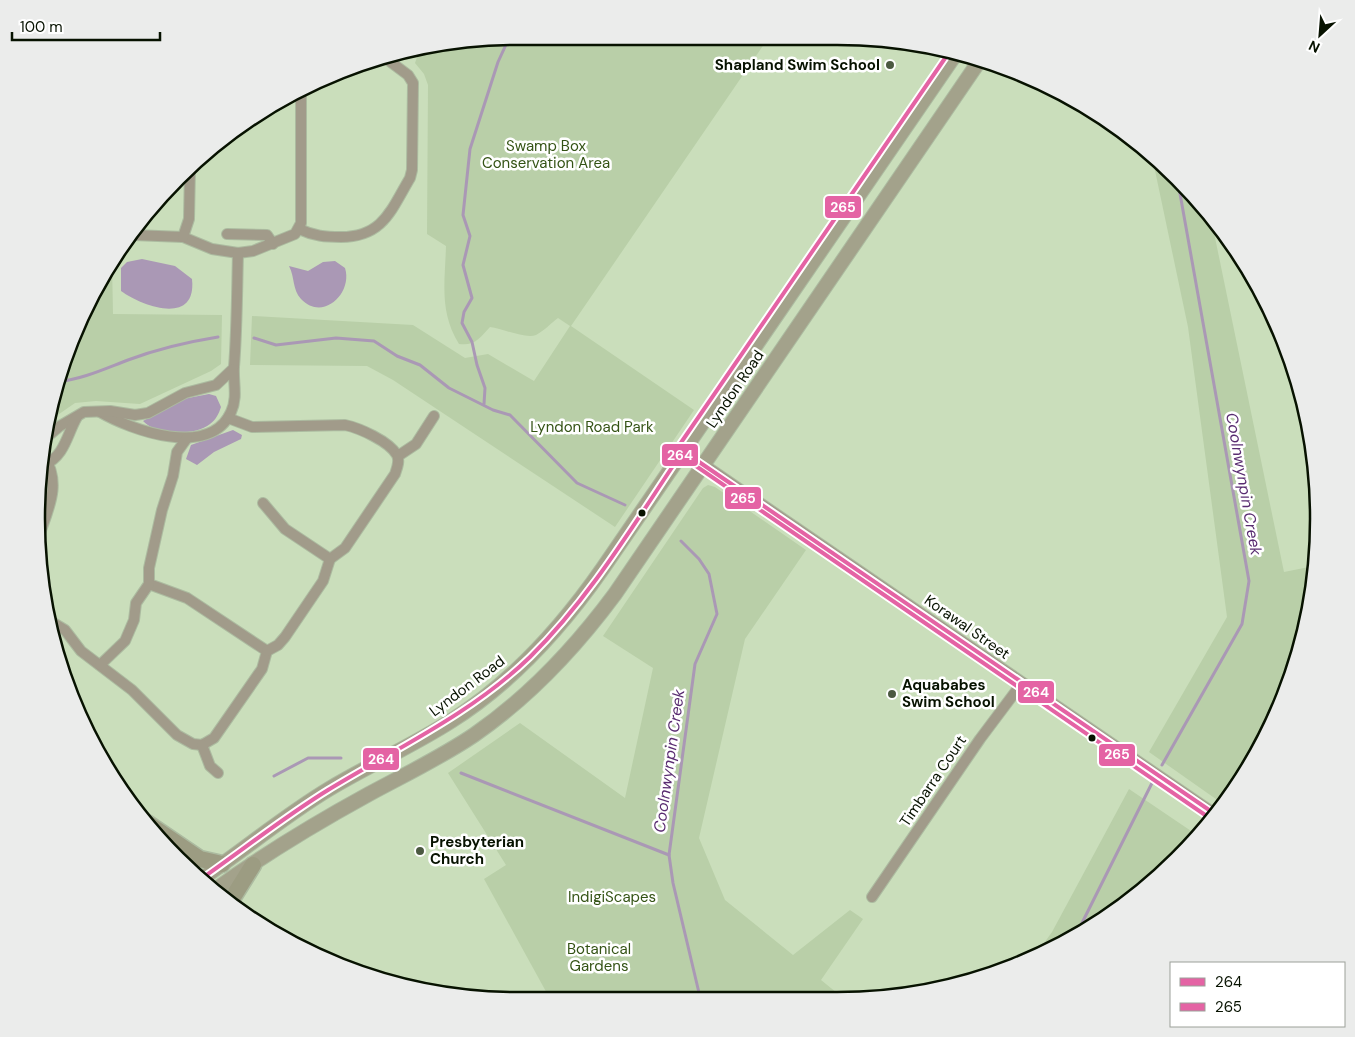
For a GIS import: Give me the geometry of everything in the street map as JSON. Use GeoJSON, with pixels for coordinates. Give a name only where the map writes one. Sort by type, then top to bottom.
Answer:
{"type":"FeatureCollection","features":[{"type":"Feature","properties":{"kind":"main road","name":"Lyndon Road"},"geometry":{"type":"LineString","coordinates":[[207,875],[328,789],[452,720],[508,677],[558,627],[586,592],[952,59]]}},
{"type":"Feature","properties":{"kind":"main road","name":"Lyndon Road"},"geometry":{"type":"LineString","coordinates":[[221,886],[342,809],[439,757],[475,734],[518,701],[558,662],[599,616],[976,66]]}},
{"type":"Feature","properties":{"kind":"main road"},"geometry":{"type":"LineString","coordinates":[[683,451],[704,464]]}},
{"type":"Feature","properties":{"kind":"main road"},"geometry":{"type":"LineString","coordinates":[[171,839],[200,859],[222,864]]}},
{"type":"Feature","properties":{"kind":"main road"},"geometry":{"type":"LineString","coordinates":[[233,896],[253,865]]}},
{"type":"Feature","properties":{"kind":"street"},"geometry":{"type":"LineString","coordinates":[[299,229],[321,237],[358,237],[368,233],[381,222],[410,178],[412,170],[413,83],[408,75],[391,62]]}},
{"type":"Feature","properties":{"kind":"street"},"geometry":{"type":"LineString","coordinates":[[139,235],[183,237],[212,249],[238,253],[253,251],[295,234],[299,229],[300,99]]}},
{"type":"Feature","properties":{"kind":"street"},"geometry":{"type":"LineString","coordinates":[[183,237],[190,214],[190,178]]}},
{"type":"Feature","properties":{"kind":"street"},"geometry":{"type":"LineString","coordinates":[[227,234],[267,236],[273,244]]}},
{"type":"Feature","properties":{"kind":"street"},"geometry":{"type":"LineString","coordinates":[[100,412],[111,419],[169,438],[187,438],[217,429],[228,418],[236,394],[234,369],[238,253]]}},
{"type":"Feature","properties":{"kind":"street"},"geometry":{"type":"LineString","coordinates":[[53,432],[78,415],[87,412],[110,410],[141,415],[185,392],[216,385],[234,369]]}},
{"type":"Feature","properties":{"kind":"street"},"geometry":{"type":"LineString","coordinates":[[216,385],[236,394]]}},
{"type":"Feature","properties":{"kind":"street"},"geometry":{"type":"LineString","coordinates":[[49,460],[61,452],[78,415]]}},
{"type":"Feature","properties":{"kind":"street"},"geometry":{"type":"LineString","coordinates":[[398,456],[416,444],[434,416]]}},
{"type":"Feature","properties":{"kind":"street"},"geometry":{"type":"LineString","coordinates":[[57,625],[65,630],[81,651],[100,664],[116,680],[132,690],[177,735],[192,744],[202,744],[214,738],[262,669],[267,651],[278,645],[291,629],[324,581],[330,558],[345,548],[395,474],[399,464],[398,456],[392,449],[356,427],[345,425],[252,427],[228,418]]}},
{"type":"Feature","properties":{"kind":"street"},"geometry":{"type":"LineString","coordinates":[[169,438],[177,452]]}},
{"type":"Feature","properties":{"kind":"street"},"geometry":{"type":"LineString","coordinates":[[100,664],[125,640],[134,620],[136,603],[149,584],[149,568],[177,452],[187,438]]}},
{"type":"Feature","properties":{"kind":"street","name":"Korawal Street"},"geometry":{"type":"LineString","coordinates":[[704,464],[1209,810]]}},
{"type":"Feature","properties":{"kind":"street"},"geometry":{"type":"LineString","coordinates":[[45,516],[54,487],[48,470]]}},
{"type":"Feature","properties":{"kind":"street"},"geometry":{"type":"LineString","coordinates":[[263,503],[285,529],[330,558]]}},
{"type":"Feature","properties":{"kind":"street"},"geometry":{"type":"LineString","coordinates":[[149,584],[187,598],[267,651]]}},
{"type":"Feature","properties":{"kind":"street","name":"Timbarra Court"},"geometry":{"type":"LineString","coordinates":[[872,898],[980,739],[1022,683]]}},
{"type":"Feature","properties":{"kind":"street"},"geometry":{"type":"LineString","coordinates":[[202,744],[210,766],[218,773]]}},
{"type":"Feature","properties":{"kind":"green space"},"geometry":{"type":"Polygon","coordinates":[[[764,45],[571,326],[694,410],[615,527],[393,380],[367,366],[250,365],[252,316],[413,325],[465,358],[488,354],[534,381],[570,326],[558,318],[539,333],[532,336],[520,335],[490,327],[477,340],[469,344],[459,344],[448,320],[446,308],[444,284],[446,246],[427,234],[428,85],[424,74],[415,63],[418,56],[426,54],[488,46],[764,45]]]}},
{"type":"Feature","properties":{"kind":"green space"},"geometry":{"type":"Polygon","coordinates":[[[1155,168],[1192,206],[1214,233],[1284,572],[1307,567],[1301,611],[1294,641],[1274,700],[1247,755],[1217,800],[1149,752],[1227,617],[1188,327],[1155,168]]]}},
{"type":"Feature","properties":{"kind":"green space"},"geometry":{"type":"Polygon","coordinates":[[[112,275],[113,314],[222,315],[221,364],[211,371],[140,404],[96,401],[75,403],[56,416],[70,366],[81,337],[112,275]]]}},
{"type":"Feature","properties":{"kind":"green space","name":"IndigiScapes"},"geometry":{"type":"Polygon","coordinates":[[[708,485],[715,487],[806,550],[745,639],[699,838],[725,900],[793,955],[850,910],[863,919],[821,980],[836,992],[546,992],[484,879],[506,865],[448,773],[520,723],[625,798],[653,668],[603,636],[703,488],[708,485]]]}},
{"type":"Feature","properties":{"kind":"green space"},"geometry":{"type":"Polygon","coordinates":[[[1129,789],[1192,831],[1149,874],[1125,894],[1073,929],[1043,944],[1052,932],[1129,789]]]}},
{"type":"Feature","properties":{"kind":"shaded area"},"geometry":{"type":"Polygon","coordinates":[[[142,259],[175,266],[192,279],[191,294],[186,303],[178,308],[154,307],[121,291],[121,268],[127,262],[142,259]]]}},
{"type":"Feature","properties":{"kind":"shaded area"},"geometry":{"type":"Polygon","coordinates":[[[335,261],[345,268],[346,277],[345,287],[334,302],[327,306],[318,307],[310,305],[301,299],[295,287],[289,266],[308,271],[323,262],[335,261]]]}},
{"type":"Feature","properties":{"kind":"shaded area"},"geometry":{"type":"Polygon","coordinates":[[[209,394],[216,396],[221,407],[214,420],[203,428],[186,432],[166,432],[149,426],[143,421],[183,399],[209,394]]]}},
{"type":"Feature","properties":{"kind":"shaded area"},"geometry":{"type":"Polygon","coordinates":[[[233,430],[242,435],[241,439],[214,452],[197,465],[186,459],[191,445],[233,430]]]}},
{"type":"Feature","properties":{"kind":"waterway","name":"Coolnwynpin Creek"},"geometry":{"type":"LineString","coordinates":[[484,404],[485,388],[472,342],[462,323],[464,312],[472,298],[463,265],[470,236],[463,215],[470,149],[498,62],[506,45]]}},
{"type":"Feature","properties":{"kind":"waterway","name":"Coolnwynpin Creek"},"geometry":{"type":"LineString","coordinates":[[1162,765],[1242,624],[1249,581],[1180,193]]}},
{"type":"Feature","properties":{"kind":"waterway","name":"Coolnwynpin Creek"},"geometry":{"type":"LineString","coordinates":[[65,381],[161,349],[218,337]]}},
{"type":"Feature","properties":{"kind":"waterway","name":"Coolnwynpin Creek"},"geometry":{"type":"LineString","coordinates":[[254,338],[276,345],[336,338],[374,341],[397,356],[420,365],[449,388],[493,410],[510,415],[577,483],[625,505]]}},
{"type":"Feature","properties":{"kind":"waterway","name":"Coolnwynpin Creek"},"geometry":{"type":"LineString","coordinates":[[681,541],[699,559],[709,574],[717,614],[695,664],[669,855],[673,883],[699,992]]}},
{"type":"Feature","properties":{"kind":"waterway"},"geometry":{"type":"LineString","coordinates":[[274,776],[308,758],[341,758]]}},
{"type":"Feature","properties":{"kind":"waterway"},"geometry":{"type":"LineString","coordinates":[[461,773],[669,855]]}},
{"type":"Feature","properties":{"kind":"waterway","name":"Coolnwynpin Creek"},"geometry":{"type":"LineString","coordinates":[[1082,923],[1152,783]]}},
{"type":"Feature","properties":{"kind":"transit line","name":"265"},"geometry":{"type":"LineString","coordinates":[[945,58],[678,447],[677,453],[1205,815]]}},
{"type":"Feature","properties":{"kind":"transit line","name":"264"},"geometry":{"type":"LineString","coordinates":[[207,875],[312,800],[458,713],[483,696],[530,657],[552,634],[593,584],[630,532],[683,451],[1209,810]]}},
{"type":"Feature","properties":{"kind":"place","name":"Shapland Swim School"},"geometry":{"type":"Point","coordinates":[890,65]}},
{"type":"Feature","properties":{"kind":"place","name":"Aquababes Swim School"},"geometry":{"type":"Point","coordinates":[892,694]}},
{"type":"Feature","properties":{"kind":"place","name":"Presbyterian Church"},"geometry":{"type":"Point","coordinates":[420,851]}},
{"type":"Feature","properties":{"kind":"park label","name":"Swamp Box Conservation Area"},"geometry":{"type":"Point","coordinates":[546,154]}},
{"type":"Feature","properties":{"kind":"park label","name":"Lyndon Road Park"},"geometry":{"type":"Point","coordinates":[592,427]}},
{"type":"Feature","properties":{"kind":"park label","name":"Botanical Gardens"},"geometry":{"type":"Point","coordinates":[599,958]}}]}
